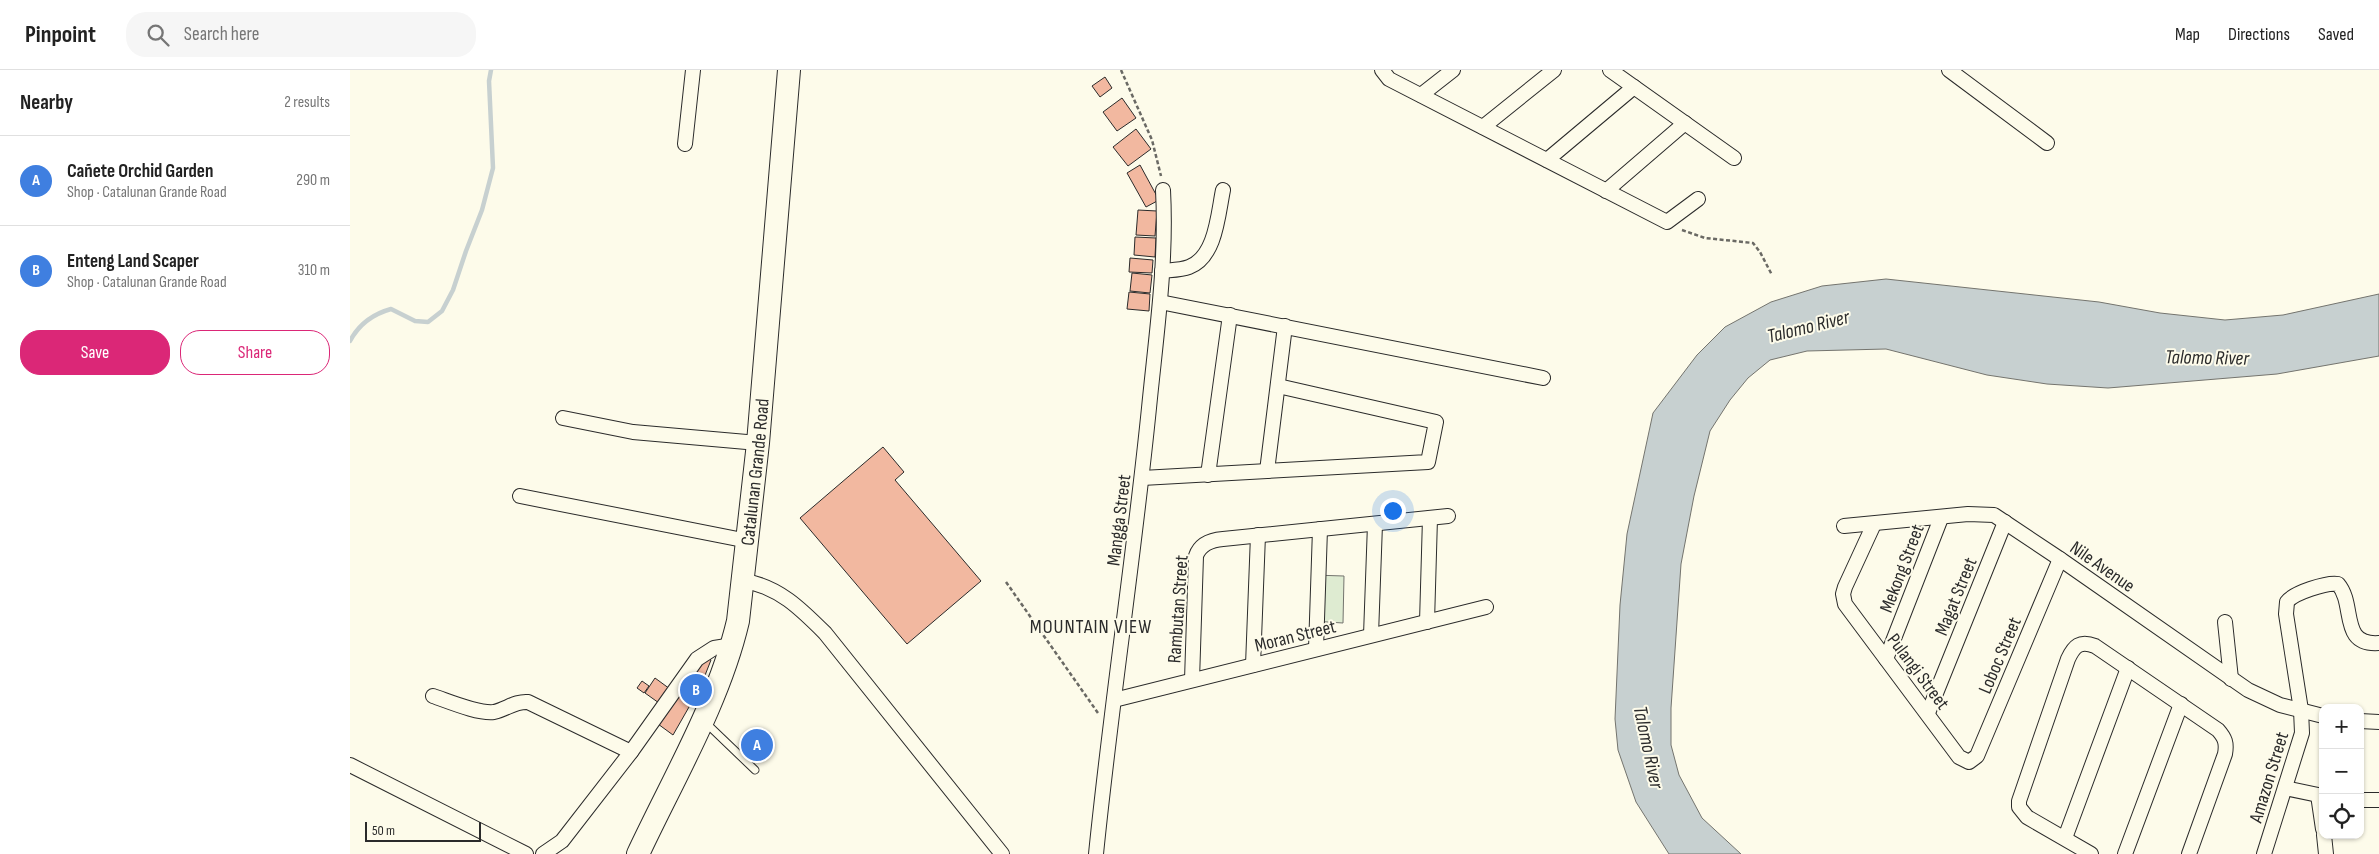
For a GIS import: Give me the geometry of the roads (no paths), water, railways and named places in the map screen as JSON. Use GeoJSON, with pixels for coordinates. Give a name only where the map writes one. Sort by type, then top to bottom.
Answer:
{"type":"FeatureCollection","features":[{"type":"Feature","properties":{"kind":"main road","name":"Catalunan Grande Road"},"geometry":{"type":"LineString","coordinates":[[638,854],[702,719],[733,644],[744,582],[758,442],[789,70]]}},
{"type":"Feature","properties":{"kind":"street"},"geometry":{"type":"LineString","coordinates":[[684,144],[693,70]]}},
{"type":"Feature","properties":{"kind":"street"},"geometry":{"type":"LineString","coordinates":[[1382,70],[1390,79],[1667,222],[1698,199]]}},
{"type":"Feature","properties":{"kind":"street"},"geometry":{"type":"LineString","coordinates":[[1421,95],[1453,70]]}},
{"type":"Feature","properties":{"kind":"street"},"geometry":{"type":"LineString","coordinates":[[1483,127],[1554,70]]}},
{"type":"Feature","properties":{"kind":"street"},"geometry":{"type":"LineString","coordinates":[[1610,70],[1734,158]]}},
{"type":"Feature","properties":{"kind":"street"},"geometry":{"type":"LineString","coordinates":[[1949,70],[2047,142]]}},
{"type":"Feature","properties":{"kind":"street"},"geometry":{"type":"LineString","coordinates":[[1547,160],[1634,87]]}},
{"type":"Feature","properties":{"kind":"street"},"geometry":{"type":"LineString","coordinates":[[1606,191],[1685,124]]}},
{"type":"Feature","properties":{"kind":"street","name":"Mangga Street"},"geometry":{"type":"LineString","coordinates":[[1096,854],[1142,478],[1160,302],[1163,190]]}},
{"type":"Feature","properties":{"kind":"street"},"geometry":{"type":"LineString","coordinates":[[1162,270],[1188,267],[1198,262],[1206,252],[1214,235],[1224,190]]}},
{"type":"Feature","properties":{"kind":"street"},"geometry":{"type":"LineString","coordinates":[[1160,302],[1230,314],[1543,378]]}},
{"type":"Feature","properties":{"kind":"street"},"geometry":{"type":"LineString","coordinates":[[1208,475],[1230,314]]}},
{"type":"Feature","properties":{"kind":"street"},"geometry":{"type":"LineString","coordinates":[[1267,471],[1285,326]]}},
{"type":"Feature","properties":{"kind":"street"},"geometry":{"type":"LineString","coordinates":[[1142,478],[1428,462],[1436,422],[1278,386]]}},
{"type":"Feature","properties":{"kind":"street"},"geometry":{"type":"LineString","coordinates":[[563,418],[633,432],[758,442]]}},
{"type":"Feature","properties":{"kind":"street"},"geometry":{"type":"LineString","coordinates":[[520,496],[748,541]]}},
{"type":"Feature","properties":{"kind":"street","name":"Nile Avenue"},"geometry":{"type":"LineString","coordinates":[[1844,526],[1982,514],[1994,515],[2231,679],[2265,699],[2319,715]]}},
{"type":"Feature","properties":{"kind":"street"},"geometry":{"type":"LineString","coordinates":[[1253,665],[1258,535],[1448,516]]}},
{"type":"Feature","properties":{"kind":"street"},"geometry":{"type":"LineString","coordinates":[[1426,622],[1430,518]]}},
{"type":"Feature","properties":{"kind":"street","name":"Mekong Street"},"geometry":{"type":"LineString","coordinates":[[1886,659],[1941,518]]}},
{"type":"Feature","properties":{"kind":"street","name":"Magat Street"},"geometry":{"type":"LineString","coordinates":[[1928,713],[2005,522]]}},
{"type":"Feature","properties":{"kind":"street"},"geometry":{"type":"LineString","coordinates":[[1372,635],[1375,524]]}},
{"type":"Feature","properties":{"kind":"street","name":"Pulangi Street"},"geometry":{"type":"LineString","coordinates":[[1874,524],[1845,587],[1844,599],[1848,610],[1928,713],[1959,757],[1969,762]]}},
{"type":"Feature","properties":{"kind":"street"},"geometry":{"type":"LineString","coordinates":[[1316,649],[1320,529]]}},
{"type":"Feature","properties":{"kind":"street","name":"Rambutan Street"},"geometry":{"type":"LineString","coordinates":[[1192,680],[1196,556],[1201,547],[1206,543],[1258,535]]}},
{"type":"Feature","properties":{"kind":"street","name":"Loboc Street"},"geometry":{"type":"LineString","coordinates":[[1969,762],[1978,756],[2060,559]]}},
{"type":"Feature","properties":{"kind":"street"},"geometry":{"type":"LineString","coordinates":[[744,582],[771,588],[803,611],[825,633],[1002,854]]}},
{"type":"Feature","properties":{"kind":"street","name":"Amazon Street"},"geometry":{"type":"LineString","coordinates":[[2264,854],[2302,733],[2301,710],[2286,614],[2287,602],[2290,598],[2327,585],[2338,584],[2344,594],[2354,635],[2360,640],[2379,643]]}},
{"type":"Feature","properties":{"kind":"street","name":"Moran Street"},"geometry":{"type":"LineString","coordinates":[[1114,700],[1486,607]]}},
{"type":"Feature","properties":{"kind":"street"},"geometry":{"type":"LineString","coordinates":[[2225,622],[2231,679]]}},
{"type":"Feature","properties":{"kind":"street"},"geometry":{"type":"LineString","coordinates":[[2091,854],[2027,817],[2020,807],[2019,801],[2068,659],[2076,645],[2081,643],[2088,643],[2128,668],[2218,730],[2226,741],[2224,754],[2189,854]]}},
{"type":"Feature","properties":{"kind":"street"},"geometry":{"type":"LineString","coordinates":[[543,854],[562,841],[631,752],[698,659],[714,648],[733,644]]}},
{"type":"Feature","properties":{"kind":"street"},"geometry":{"type":"LineString","coordinates":[[2065,838],[2128,668]]}},
{"type":"Feature","properties":{"kind":"street"},"geometry":{"type":"LineString","coordinates":[[433,696],[485,712],[495,712],[521,702],[528,702],[631,752]]}},
{"type":"Feature","properties":{"kind":"street"},"geometry":{"type":"LineString","coordinates":[[2125,854],[2181,704]]}},
{"type":"Feature","properties":{"kind":"street"},"geometry":{"type":"LineString","coordinates":[[2364,721],[2379,722]]}},
{"type":"Feature","properties":{"kind":"street"},"geometry":{"type":"LineString","coordinates":[[350,765],[526,854]]}},
{"type":"Feature","properties":{"kind":"street"},"geometry":{"type":"LineString","coordinates":[[2285,788],[2319,796]]}},
{"type":"Feature","properties":{"kind":"street"},"geometry":{"type":"LineString","coordinates":[[2364,800],[2379,800]]}},
{"type":"Feature","properties":{"kind":"street"},"geometry":{"type":"LineString","coordinates":[[2324,839],[2326,854]]}},
{"type":"Feature","properties":{"kind":"lane"},"geometry":{"type":"LineString","coordinates":[[702,719],[754,770]]}},
{"type":"Feature","properties":{"kind":"water","name":"Talomo River"},"geometry":{"type":"Polygon","coordinates":[[[1886,279],[2099,302],[2160,313],[2225,320],[2283,315],[2379,294],[2379,356],[2277,374],[2108,388],[2047,384],[1987,375],[1886,349],[1807,351],[1770,360],[1748,378],[1730,400],[1710,431],[1694,496],[1681,564],[1671,708],[1671,745],[1679,775],[1702,818],[1741,854],[1669,854],[1636,802],[1618,750],[1615,719],[1620,605],[1627,534],[1653,413],[1697,355],[1725,327],[1771,302],[1822,286],[1886,279]]]}},
{"type":"Feature","properties":{"kind":"waterway"},"geometry":{"type":"LineString","coordinates":[[350,341],[367,320],[391,309],[415,321],[428,322],[442,311],[453,290],[482,210],[493,168],[489,81],[491,70]]}},
{"type":"Feature","properties":{"kind":"place","name":"Enteng Land Scaper"},"geometry":{"type":"Point","coordinates":[696,690]}},
{"type":"Feature","properties":{"kind":"place","name":"Cañete Orchid Garden"},"geometry":{"type":"Point","coordinates":[757,745]}},
{"type":"Feature","properties":{"kind":"district","name":"MOUNTAIN VIEW"},"geometry":{"type":"Point","coordinates":[1091,626]}}]}
